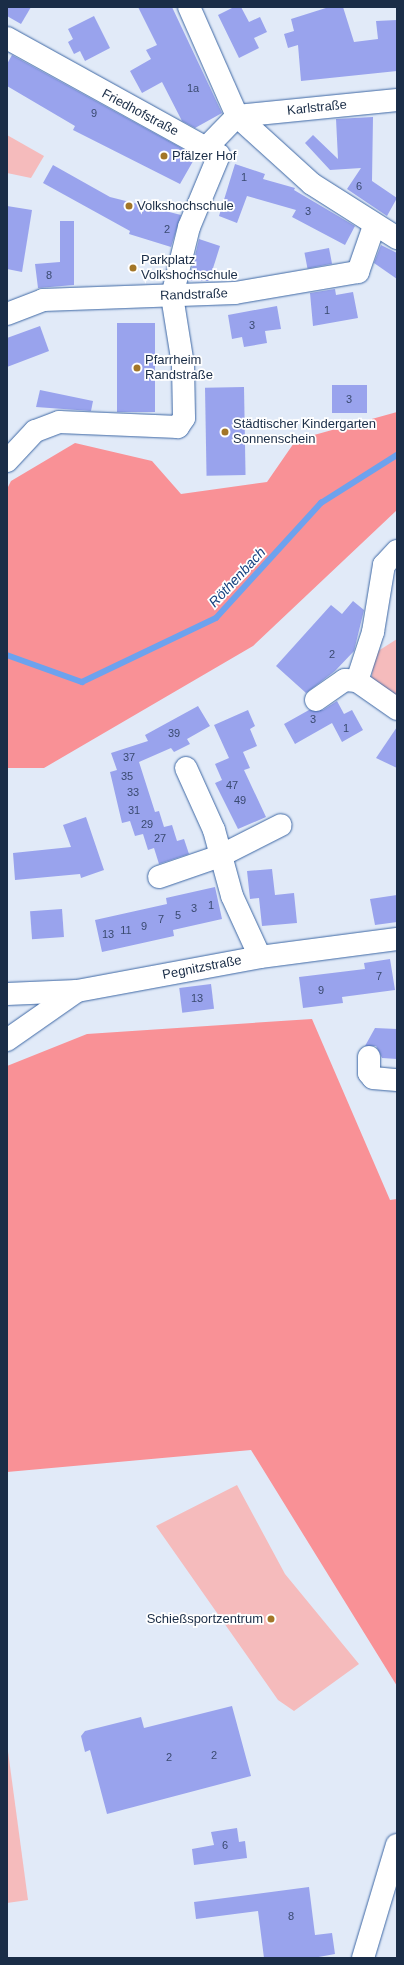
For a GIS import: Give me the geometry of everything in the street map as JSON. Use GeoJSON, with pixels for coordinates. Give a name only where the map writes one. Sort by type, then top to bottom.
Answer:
{"type":"FeatureCollection","features":[{"type":"Feature","properties":{"kind":"street"},"geometry":{"type":"LineString","coordinates":[[189,7],[237,116],[312,184],[374,226],[397,238]]}},
{"type":"Feature","properties":{"kind":"street","name":"Friedhofstraße"},"geometry":{"type":"LineString","coordinates":[[7,38],[161,126],[207,147]]}},
{"type":"Feature","properties":{"kind":"street","name":"Karlstraße"},"geometry":{"type":"LineString","coordinates":[[237,116],[397,100]]}},
{"type":"Feature","properties":{"kind":"street"},"geometry":{"type":"LineString","coordinates":[[7,461],[35,432],[59,422],[178,427],[184,418],[183,365],[172,296],[189,227],[219,155],[207,147],[237,116]]}},
{"type":"Feature","properties":{"kind":"street","name":"Randstraße"},"geometry":{"type":"LineString","coordinates":[[7,314],[43,300],[235,293],[358,272],[374,226]]}},
{"type":"Feature","properties":{"kind":"street"},"geometry":{"type":"LineString","coordinates":[[357,681],[375,625],[384,565],[397,551]]}},
{"type":"Feature","properties":{"kind":"street"},"geometry":{"type":"LineString","coordinates":[[316,700],[345,680],[357,681],[397,709]]}},
{"type":"Feature","properties":{"kind":"street"},"geometry":{"type":"LineString","coordinates":[[186,768],[214,830],[232,896],[260,957]]}},
{"type":"Feature","properties":{"kind":"street"},"geometry":{"type":"LineString","coordinates":[[159,877],[220,856],[281,825]]}},
{"type":"Feature","properties":{"kind":"street","name":"Pegnitzstraße"},"geometry":{"type":"LineString","coordinates":[[7,994],[77,991],[260,957],[397,939]]}},
{"type":"Feature","properties":{"kind":"street"},"geometry":{"type":"LineString","coordinates":[[7,1040],[77,991]]}},
{"type":"Feature","properties":{"kind":"street"},"geometry":{"type":"LineString","coordinates":[[369,1057],[369,1073],[388,1080]]}},
{"type":"Feature","properties":{"kind":"street"},"geometry":{"type":"LineString","coordinates":[[363,1958],[397,1845]]}},
{"type":"Feature","properties":{"kind":"shaded area"},"geometry":{"type":"Polygon","coordinates":[[[7,135],[44,156],[31,178],[7,173],[7,135]]]}},
{"type":"Feature","properties":{"kind":"shaded area"},"geometry":{"type":"Polygon","coordinates":[[[397,412],[397,510],[253,646],[44,768],[7,768],[7,489],[11,481],[75,443],[152,461],[181,494],[267,482],[296,440],[397,412]]]}},
{"type":"Feature","properties":{"kind":"shaded area"},"geometry":{"type":"Polygon","coordinates":[[[397,639],[397,698],[371,681],[375,653],[397,639]]]}},
{"type":"Feature","properties":{"kind":"shaded area"},"geometry":{"type":"Polygon","coordinates":[[[312,1019],[390,1200],[397,1199],[397,1686],[251,1450],[7,1472],[7,1066],[87,1034],[312,1019]]]}},
{"type":"Feature","properties":{"kind":"shaded area","name":"Schießsportzentrum"},"geometry":{"type":"Polygon","coordinates":[[[237,1485],[285,1574],[359,1664],[294,1711],[278,1700],[156,1526],[237,1485]]]}},
{"type":"Feature","properties":{"kind":"shaded area"},"geometry":{"type":"Polygon","coordinates":[[[7,1744],[28,1900],[7,1903],[7,1744]]]}},
{"type":"Feature","properties":{"kind":"building"},"geometry":{"type":"Polygon","coordinates":[[[7,7],[31,7],[21,24],[7,16],[7,7]]]}},
{"type":"Feature","properties":{"kind":"building"},"geometry":{"type":"Polygon","coordinates":[[[138,7],[172,7],[222,113],[195,128],[182,121],[162,82],[142,93],[130,71],[151,59],[146,50],[157,45],[138,7]]]}},
{"type":"Feature","properties":{"kind":"building"},"geometry":{"type":"Polygon","coordinates":[[[234,7],[241,7],[249,22],[260,17],[267,32],[254,38],[259,48],[239,58],[218,15],[234,7]]]}},
{"type":"Feature","properties":{"kind":"building"},"geometry":{"type":"Polygon","coordinates":[[[329,7],[343,7],[354,42],[378,39],[376,21],[397,20],[397,71],[301,81],[298,45],[288,48],[284,34],[294,31],[291,19],[329,7]]]}},
{"type":"Feature","properties":{"kind":"building"},"geometry":{"type":"Polygon","coordinates":[[[94,16],[110,48],[85,61],[80,51],[74,54],[68,42],[73,39],[68,29],[94,16]]]}},
{"type":"Feature","properties":{"kind":"building"},"geometry":{"type":"Polygon","coordinates":[[[12,55],[196,156],[180,184],[73,130],[75,126],[7,86],[7,64],[12,55]]]}},
{"type":"Feature","properties":{"kind":"building"},"geometry":{"type":"Polygon","coordinates":[[[373,117],[372,181],[397,198],[387,216],[347,189],[361,168],[330,170],[305,143],[313,135],[338,159],[336,119],[373,117]]]}},
{"type":"Feature","properties":{"kind":"building"},"geometry":{"type":"Polygon","coordinates":[[[235,164],[265,174],[263,179],[295,188],[294,190],[355,226],[345,245],[292,217],[296,210],[247,196],[237,223],[219,216],[235,164]]]}},
{"type":"Feature","properties":{"kind":"building","name":"Volkshochschule"},"geometry":{"type":"Polygon","coordinates":[[[53,165],[110,197],[181,215],[171,247],[129,234],[130,231],[43,183],[53,165]]]}},
{"type":"Feature","properties":{"kind":"building"},"geometry":{"type":"Polygon","coordinates":[[[7,206],[32,210],[22,272],[7,269],[7,206]]]}},
{"type":"Feature","properties":{"kind":"building"},"geometry":{"type":"Polygon","coordinates":[[[60,221],[74,221],[74,285],[38,288],[35,264],[60,262],[60,221]]]}},
{"type":"Feature","properties":{"kind":"building"},"geometry":{"type":"Polygon","coordinates":[[[199,239],[220,246],[209,281],[189,281],[199,239]]]}},
{"type":"Feature","properties":{"kind":"building"},"geometry":{"type":"Polygon","coordinates":[[[381,245],[397,253],[397,279],[374,263],[381,245]]]}},
{"type":"Feature","properties":{"kind":"building"},"geometry":{"type":"Polygon","coordinates":[[[329,248],[332,264],[308,268],[304,253],[329,248]]]}},
{"type":"Feature","properties":{"kind":"building"},"geometry":{"type":"Polygon","coordinates":[[[335,289],[336,295],[353,292],[358,318],[313,326],[310,293],[335,289]]]}},
{"type":"Feature","properties":{"kind":"building"},"geometry":{"type":"Polygon","coordinates":[[[277,306],[281,329],[265,331],[267,343],[244,347],[242,337],[232,339],[228,315],[277,306]]]}},
{"type":"Feature","properties":{"kind":"building","name":"Pfarrheim Randstraße"},"geometry":{"type":"Polygon","coordinates":[[[117,323],[155,323],[155,412],[117,412],[117,323]]]}},
{"type":"Feature","properties":{"kind":"building"},"geometry":{"type":"Polygon","coordinates":[[[40,326],[49,351],[7,367],[7,338],[40,326]]]}},
{"type":"Feature","properties":{"kind":"building"},"geometry":{"type":"Polygon","coordinates":[[[332,385],[367,385],[367,413],[332,413],[332,385]]]}},
{"type":"Feature","properties":{"kind":"building","name":"Städtischer Kindergarten Sonnenschein"},"geometry":{"type":"Polygon","coordinates":[[[244,387],[246,475],[207,476],[205,388],[244,387]]]}},
{"type":"Feature","properties":{"kind":"building"},"geometry":{"type":"Polygon","coordinates":[[[40,390],[93,401],[91,411],[36,407],[40,390]]]}},
{"type":"Feature","properties":{"kind":"building"},"geometry":{"type":"Polygon","coordinates":[[[353,601],[364,610],[354,651],[335,671],[306,693],[276,666],[331,605],[342,614],[353,601]]]}},
{"type":"Feature","properties":{"kind":"building"},"geometry":{"type":"Polygon","coordinates":[[[337,701],[344,714],[352,710],[363,730],[342,742],[332,723],[295,744],[284,724],[309,710],[323,710],[337,701]]]}},
{"type":"Feature","properties":{"kind":"building"},"geometry":{"type":"Polygon","coordinates":[[[198,706],[210,726],[187,739],[190,744],[174,752],[171,748],[139,762],[155,812],[159,811],[164,827],[172,825],[177,841],[184,839],[189,854],[159,864],[154,848],[148,850],[143,834],[135,836],[130,821],[122,823],[110,772],[117,770],[111,753],[148,741],[145,735],[198,706]]]}},
{"type":"Feature","properties":{"kind":"building"},"geometry":{"type":"Polygon","coordinates":[[[248,710],[255,726],[250,729],[257,746],[243,752],[250,768],[244,770],[266,817],[238,829],[215,783],[222,780],[215,764],[229,758],[214,725],[248,710]]]}},
{"type":"Feature","properties":{"kind":"building"},"geometry":{"type":"Polygon","coordinates":[[[397,727],[397,768],[376,758],[397,727]]]}},
{"type":"Feature","properties":{"kind":"building"},"geometry":{"type":"Polygon","coordinates":[[[86,817],[104,870],[81,878],[80,874],[15,880],[13,853],[71,847],[63,825],[86,817]]]}},
{"type":"Feature","properties":{"kind":"building"},"geometry":{"type":"Polygon","coordinates":[[[272,869],[275,895],[294,893],[297,923],[262,926],[259,898],[250,899],[247,871],[272,869]]]}},
{"type":"Feature","properties":{"kind":"building"},"geometry":{"type":"Polygon","coordinates":[[[215,887],[222,919],[173,930],[174,936],[102,952],[95,920],[167,904],[166,898],[215,887]]]}},
{"type":"Feature","properties":{"kind":"building"},"geometry":{"type":"Polygon","coordinates":[[[397,895],[397,922],[375,925],[370,899],[397,895]]]}},
{"type":"Feature","properties":{"kind":"building"},"geometry":{"type":"Polygon","coordinates":[[[62,909],[64,937],[32,939],[30,911],[62,909]]]}},
{"type":"Feature","properties":{"kind":"building"},"geometry":{"type":"Polygon","coordinates":[[[390,959],[395,990],[342,997],[343,1003],[303,1008],[299,977],[365,969],[364,963],[390,959]]]}},
{"type":"Feature","properties":{"kind":"building"},"geometry":{"type":"Polygon","coordinates":[[[211,984],[214,1009],[182,1013],[179,988],[211,984]]]}},
{"type":"Feature","properties":{"kind":"building"},"geometry":{"type":"Polygon","coordinates":[[[375,1028],[397,1029],[397,1059],[382,1058],[376,1046],[365,1046],[375,1028]]]}},
{"type":"Feature","properties":{"kind":"building"},"geometry":{"type":"Polygon","coordinates":[[[232,1706],[251,1776],[107,1814],[90,1750],[85,1752],[81,1736],[85,1731],[141,1717],[144,1728],[232,1706]]]}},
{"type":"Feature","properties":{"kind":"building"},"geometry":{"type":"Polygon","coordinates":[[[237,1828],[239,1842],[245,1841],[247,1858],[194,1865],[192,1849],[214,1845],[211,1832],[237,1828]]]}},
{"type":"Feature","properties":{"kind":"building"},"geometry":{"type":"Polygon","coordinates":[[[309,1887],[315,1935],[332,1933],[335,1954],[313,1958],[264,1958],[258,1911],[196,1919],[194,1902],[309,1887]]]}},
{"type":"Feature","properties":{"kind":"waterway","name":"Röthenbach"},"geometry":{"type":"LineString","coordinates":[[7,655],[82,682],[216,618],[321,503],[397,455]]}},
{"type":"Feature","properties":{"kind":"place","name":"Pfälzer Hof"},"geometry":{"type":"Point","coordinates":[164,156]}},
{"type":"Feature","properties":{"kind":"place","name":"Volkshochschule"},"geometry":{"type":"Point","coordinates":[129,206]}},
{"type":"Feature","properties":{"kind":"place","name":"Parkplatz Volkshochschule"},"geometry":{"type":"Point","coordinates":[133,268]}},
{"type":"Feature","properties":{"kind":"place","name":"Pfarrheim Randstraße"},"geometry":{"type":"Point","coordinates":[137,368]}},
{"type":"Feature","properties":{"kind":"place","name":"Städtischer Kindergarten Sonnenschein"},"geometry":{"type":"Point","coordinates":[225,432]}},
{"type":"Feature","properties":{"kind":"place","name":"Schießsportzentrum"},"geometry":{"type":"Point","coordinates":[271,1619]}}]}
